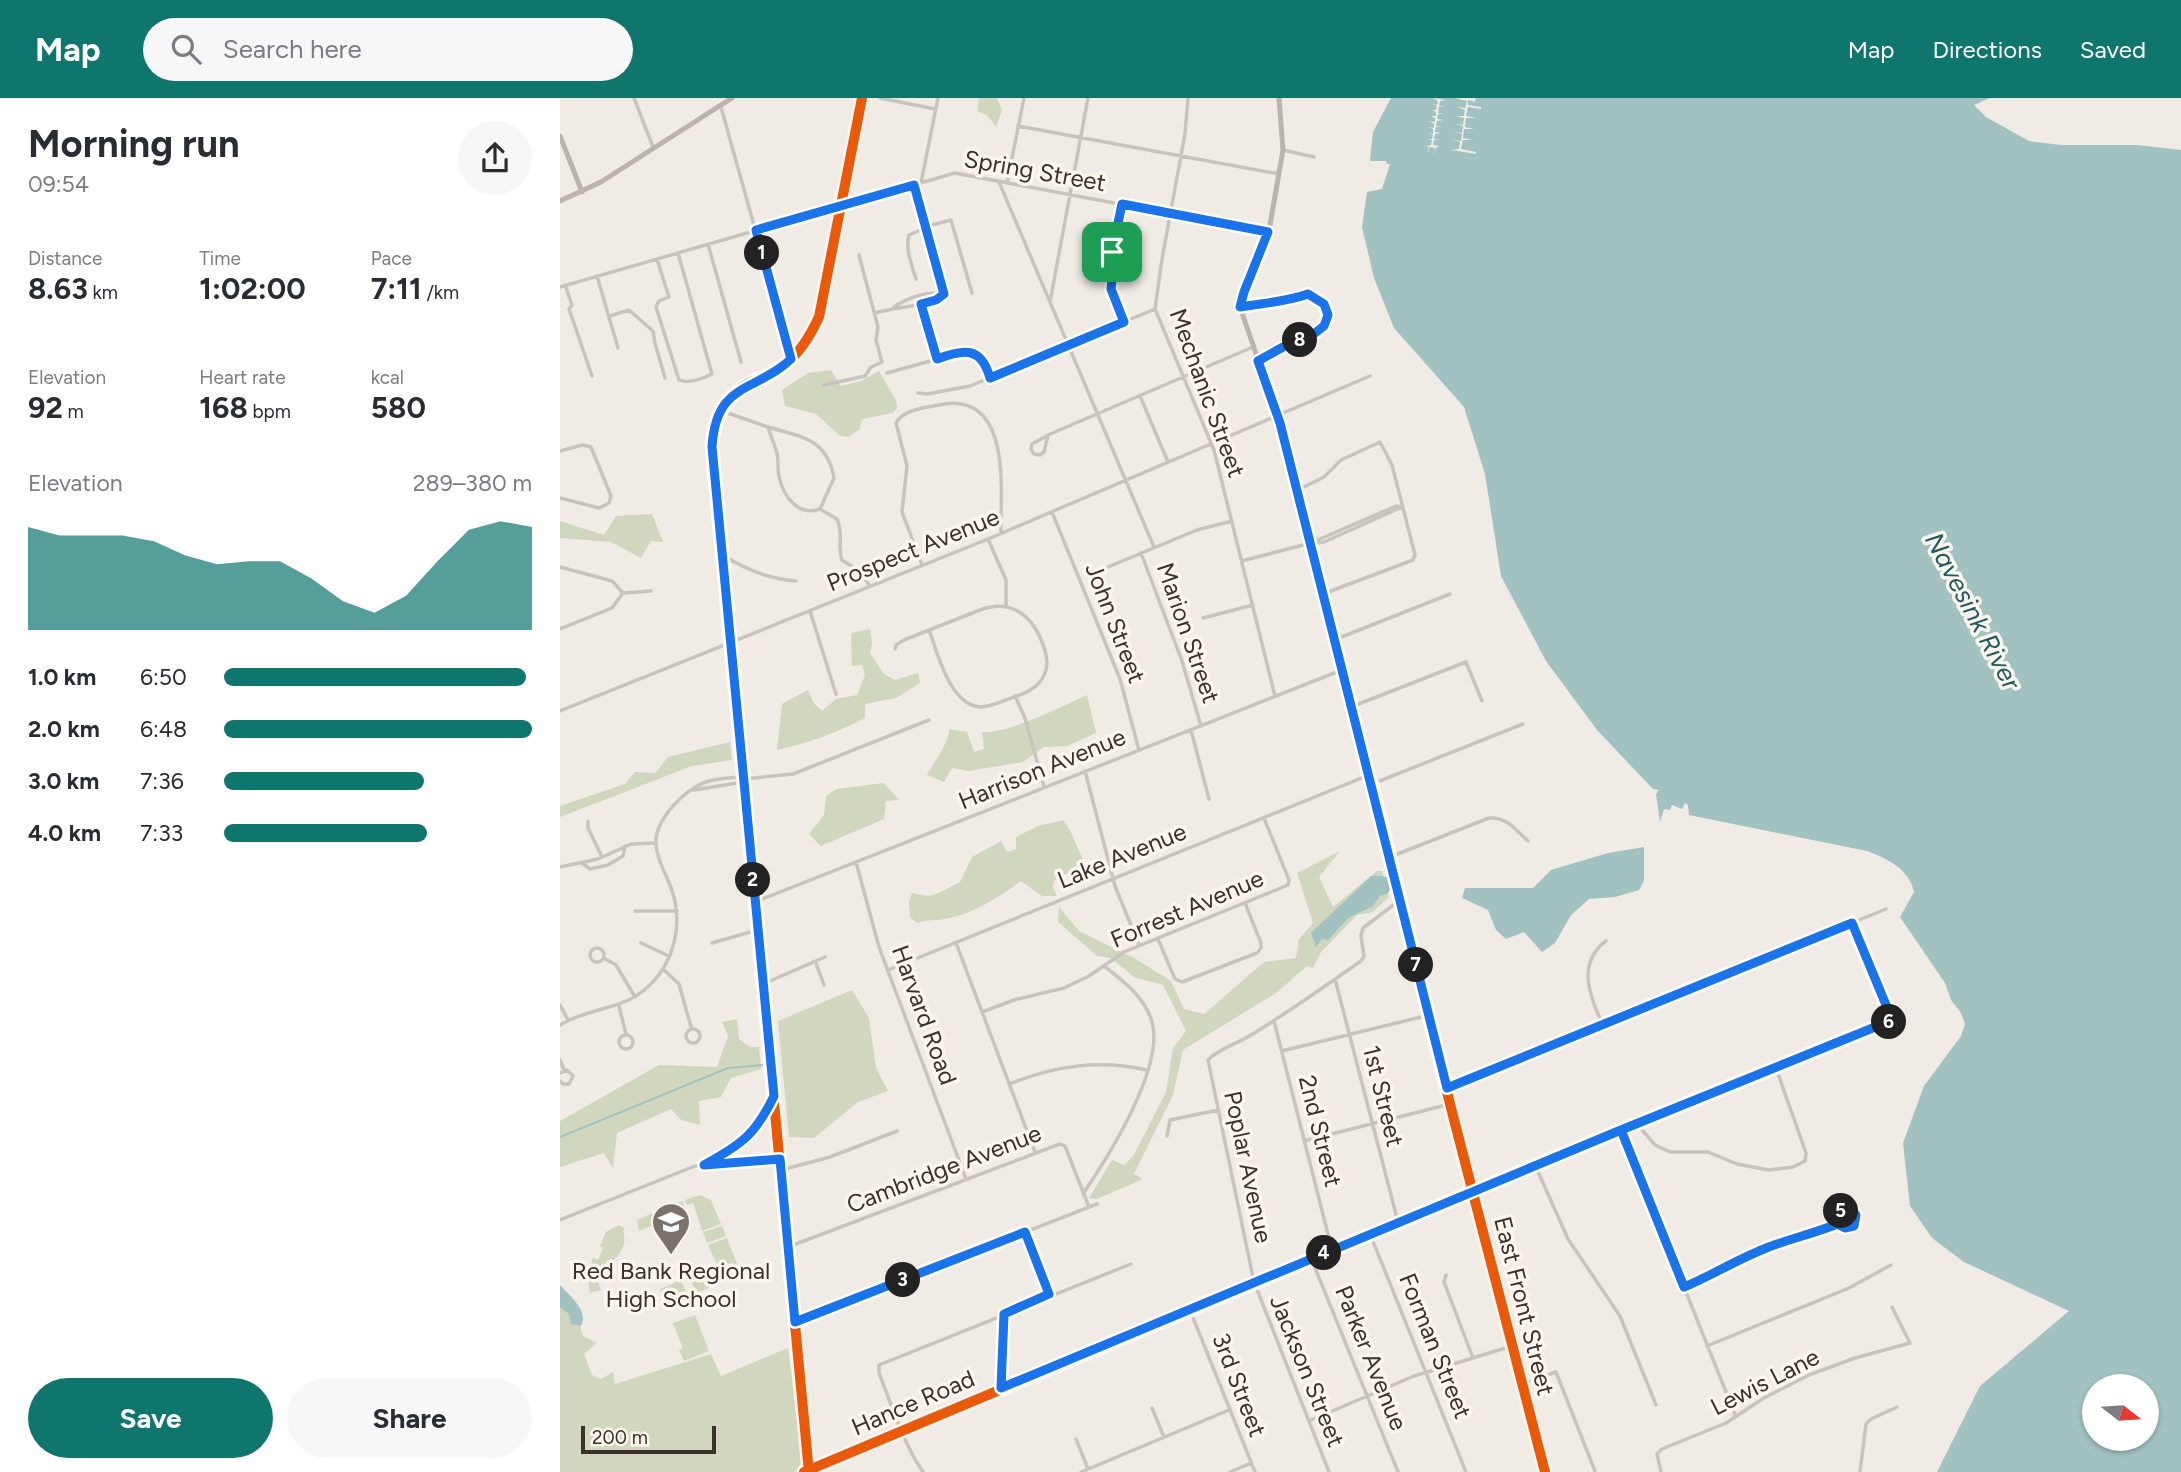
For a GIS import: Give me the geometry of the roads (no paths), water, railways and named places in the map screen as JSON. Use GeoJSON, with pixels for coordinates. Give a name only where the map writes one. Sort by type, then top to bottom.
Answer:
{"type":"FeatureCollection","features":[{"type":"Feature","properties":{"kind":"street"},"geometry":{"type":"LineString","coordinates":[[634,98],[654,149]]}},
{"type":"Feature","properties":{"kind":"street"},"geometry":{"type":"LineString","coordinates":[[560,201],[601,183],[732,98]]}},
{"type":"Feature","properties":{"kind":"street"},"geometry":{"type":"LineString","coordinates":[[808,1471],[712,447],[715,426],[728,400],[737,391],[776,372],[791,359],[809,337],[818,317],[862,98]]}},
{"type":"Feature","properties":{"kind":"street"},"geometry":{"type":"LineString","coordinates":[[880,98],[935,109]]}},
{"type":"Feature","properties":{"kind":"street"},"geometry":{"type":"LineString","coordinates":[[921,183],[937,98]]}},
{"type":"Feature","properties":{"kind":"street"},"geometry":{"type":"LineString","coordinates":[[1007,183],[1024,98]]}},
{"type":"Feature","properties":{"kind":"street"},"geometry":{"type":"LineString","coordinates":[[1049,304],[1088,98]]}},
{"type":"Feature","properties":{"kind":"street","name":"Mechanic Street"},"geometry":{"type":"LineString","coordinates":[[1188,98],[1155,309],[1211,444],[1275,696]]}},
{"type":"Feature","properties":{"kind":"street"},"geometry":{"type":"LineString","coordinates":[[1258,361],[1315,333],[1324,326],[1328,315],[1322,301],[1308,294],[1284,302],[1264,302],[1240,307],[1268,232],[1279,174],[1283,150],[1279,98]]}},
{"type":"Feature","properties":{"kind":"street"},"geometry":{"type":"LineString","coordinates":[[721,107],[791,359]]}},
{"type":"Feature","properties":{"kind":"street"},"geometry":{"type":"LineString","coordinates":[[1018,126],[1279,174]]}},
{"type":"Feature","properties":{"kind":"street"},"geometry":{"type":"LineString","coordinates":[[560,136],[582,192]]}},
{"type":"Feature","properties":{"kind":"street"},"geometry":{"type":"LineString","coordinates":[[1283,150],[1314,156]]}},
{"type":"Feature","properties":{"kind":"street","name":"Spring Street"},"geometry":{"type":"LineString","coordinates":[[563,286],[955,173],[1268,232]]}},
{"type":"Feature","properties":{"kind":"street"},"geometry":{"type":"LineString","coordinates":[[999,181],[1154,547]]}},
{"type":"Feature","properties":{"kind":"street"},"geometry":{"type":"LineString","coordinates":[[914,185],[944,294]]}},
{"type":"Feature","properties":{"kind":"street"},"geometry":{"type":"LineString","coordinates":[[1122,204],[1112,252],[1114,265],[1111,286],[1124,322]]}},
{"type":"Feature","properties":{"kind":"street"},"geometry":{"type":"LineString","coordinates":[[916,279],[907,240],[910,234],[951,220],[972,293]]}},
{"type":"Feature","properties":{"kind":"street"},"geometry":{"type":"LineString","coordinates":[[708,244],[741,362]]}},
{"type":"Feature","properties":{"kind":"street"},"geometry":{"type":"LineString","coordinates":[[657,259],[669,297],[659,301],[656,307],[677,378],[684,382],[704,377],[712,373],[678,253]]}},
{"type":"Feature","properties":{"kind":"street"},"geometry":{"type":"LineString","coordinates":[[824,385],[865,376],[871,367],[881,363],[876,340],[878,330],[875,313],[859,255]]}},
{"type":"Feature","properties":{"kind":"street"},"geometry":{"type":"LineString","coordinates":[[597,276],[618,348]]}},
{"type":"Feature","properties":{"kind":"street"},"geometry":{"type":"LineString","coordinates":[[563,286],[572,305],[569,309],[592,376]]}},
{"type":"Feature","properties":{"kind":"street"},"geometry":{"type":"LineString","coordinates":[[893,308],[919,296],[934,292],[944,294]]}},
{"type":"Feature","properties":{"kind":"street"},"geometry":{"type":"LineString","coordinates":[[875,313],[936,300],[944,294]]}},
{"type":"Feature","properties":{"kind":"street"},"geometry":{"type":"LineString","coordinates":[[919,296],[937,359]]}},
{"type":"Feature","properties":{"kind":"street","name":"East Front Street"},"geometry":{"type":"LineString","coordinates":[[1240,307],[1278,415],[1545,1472]]}},
{"type":"Feature","properties":{"kind":"street"},"geometry":{"type":"LineString","coordinates":[[918,393],[959,389],[1155,309]]}},
{"type":"Feature","properties":{"kind":"street"},"geometry":{"type":"LineString","coordinates":[[610,316],[629,310],[652,329],[665,378]]}},
{"type":"Feature","properties":{"kind":"street"},"geometry":{"type":"LineString","coordinates":[[1048,435],[1044,452],[1034,454],[1032,443],[1048,435],[1253,347]]}},
{"type":"Feature","properties":{"kind":"street"},"geometry":{"type":"LineString","coordinates":[[887,373],[963,352],[975,353],[987,366],[990,378]]}},
{"type":"Feature","properties":{"kind":"street","name":"Prospect Avenue"},"geometry":{"type":"LineString","coordinates":[[560,711],[988,539],[1370,376]]}},
{"type":"Feature","properties":{"kind":"street"},"geometry":{"type":"LineString","coordinates":[[1140,396],[1168,462]]}},
{"type":"Feature","properties":{"kind":"street"},"geometry":{"type":"LineString","coordinates":[[922,565],[902,512],[907,466],[896,424],[900,417],[922,408],[962,404],[980,413],[986,421],[995,439],[1001,462],[1001,533]]}},
{"type":"Feature","properties":{"kind":"street"},"geometry":{"type":"LineString","coordinates":[[722,411],[806,438],[822,449],[834,478],[820,509]]}},
{"type":"Feature","properties":{"kind":"street"},"geometry":{"type":"LineString","coordinates":[[768,427],[777,454],[778,475],[788,497],[806,512],[820,509],[835,516],[839,523],[842,561],[859,571],[870,586]]}},
{"type":"Feature","properties":{"kind":"street"},"geometry":{"type":"LineString","coordinates":[[1296,491],[1324,477],[1340,460],[1377,442],[1381,443],[1392,465],[1414,559],[1322,595]]}},
{"type":"Feature","properties":{"kind":"street"},"geometry":{"type":"LineString","coordinates":[[560,451],[582,444],[591,447],[611,496],[609,503],[599,508],[560,498]]}},
{"type":"Feature","properties":{"kind":"street"},"geometry":{"type":"LineString","coordinates":[[1242,561],[1310,544],[1396,506],[1402,507]]}},
{"type":"Feature","properties":{"kind":"street","name":"John Street"},"geometry":{"type":"LineString","coordinates":[[1052,512],[1120,679],[1139,750]]}},
{"type":"Feature","properties":{"kind":"street"},"geometry":{"type":"LineString","coordinates":[[1108,566],[1197,530],[1232,521]]}},
{"type":"Feature","properties":{"kind":"street"},"geometry":{"type":"LineString","coordinates":[[988,539],[1006,580],[1006,606]]}},
{"type":"Feature","properties":{"kind":"street","name":"Marion Street"},"geometry":{"type":"LineString","coordinates":[[1141,552],[1182,661],[1201,726]]}},
{"type":"Feature","properties":{"kind":"street"},"geometry":{"type":"LineString","coordinates":[[722,554],[759,574],[796,581]]}},
{"type":"Feature","properties":{"kind":"street"},"geometry":{"type":"LineString","coordinates":[[560,567],[612,581],[623,593]]}},
{"type":"Feature","properties":{"kind":"street"},"geometry":{"type":"LineString","coordinates":[[560,629],[612,608],[623,593],[651,591]]}},
{"type":"Feature","properties":{"kind":"street"},"geometry":{"type":"LineString","coordinates":[[1334,640],[1450,594]]}},
{"type":"Feature","properties":{"kind":"street"},"geometry":{"type":"LineString","coordinates":[[1203,618],[1253,605]]}},
{"type":"Feature","properties":{"kind":"street"},"geometry":{"type":"LineString","coordinates":[[895,649],[904,640],[929,630],[985,608],[1006,606],[1020,612],[1038,631],[1047,657],[1045,674],[1038,685],[1015,696],[982,707],[969,704],[961,699],[952,686],[929,630]]}},
{"type":"Feature","properties":{"kind":"street"},"geometry":{"type":"LineString","coordinates":[[810,611],[836,694]]}},
{"type":"Feature","properties":{"kind":"street"},"geometry":{"type":"LineString","coordinates":[[1351,707],[1466,662],[1482,701]]}},
{"type":"Feature","properties":{"kind":"street","name":"Harrison Avenue"},"geometry":{"type":"LineString","coordinates":[[755,902],[1342,670]]}},
{"type":"Feature","properties":{"kind":"street"},"geometry":{"type":"LineString","coordinates":[[1015,696],[1025,718],[1044,787]]}},
{"type":"Feature","properties":{"kind":"street"},"geometry":{"type":"LineString","coordinates":[[692,791],[743,780],[793,774],[929,720]]}},
{"type":"Feature","properties":{"kind":"street"},"geometry":{"type":"LineString","coordinates":[[1372,784],[1523,724]]}},
{"type":"Feature","properties":{"kind":"street"},"geometry":{"type":"LineString","coordinates":[[1191,730],[1209,799]]}},
{"type":"Feature","properties":{"kind":"street"},"geometry":{"type":"LineString","coordinates":[[1085,771],[1113,878],[1139,945]]}},
{"type":"Feature","properties":{"kind":"street","name":"Lake Avenue"},"geometry":{"type":"LineString","coordinates":[[888,970],[1369,775]]}},
{"type":"Feature","properties":{"kind":"street"},"geometry":{"type":"LineString","coordinates":[[560,1025],[568,1020],[619,1006],[652,983],[663,969],[676,936],[677,911],[655,843],[662,820],[673,806],[710,780],[743,780]]}},
{"type":"Feature","properties":{"kind":"street"},"geometry":{"type":"LineString","coordinates":[[710,780],[712,786]]}},
{"type":"Feature","properties":{"kind":"street","name":"Forrest Avenue"},"geometry":{"type":"LineString","coordinates":[[982,1012],[1014,1000],[1064,988],[1139,945],[1289,883],[1264,818]]}},
{"type":"Feature","properties":{"kind":"street"},"geometry":{"type":"LineString","coordinates":[[1390,857],[1489,818],[1508,822],[1528,841]]}},
{"type":"Feature","properties":{"kind":"street"},"geometry":{"type":"LineString","coordinates":[[588,821],[588,828],[602,857]]}},
{"type":"Feature","properties":{"kind":"street"},"geometry":{"type":"LineString","coordinates":[[560,867],[602,857],[625,846],[655,843]]}},
{"type":"Feature","properties":{"kind":"street"},"geometry":{"type":"LineString","coordinates":[[581,862],[590,869],[608,865],[623,856],[625,846]]}},
{"type":"Feature","properties":{"kind":"street","name":"Harvard Road"},"geometry":{"type":"LineString","coordinates":[[856,862],[879,947],[966,1179]]}},
{"type":"Feature","properties":{"kind":"street"},"geometry":{"type":"LineString","coordinates":[[1275,1021],[1363,959],[1365,953],[1361,936],[1365,926],[1400,900]]}},
{"type":"Feature","properties":{"kind":"street"},"geometry":{"type":"LineString","coordinates":[[1158,938],[1175,979],[1182,982],[1257,953],[1261,943],[1245,903]]}},
{"type":"Feature","properties":{"kind":"street"},"geometry":{"type":"LineString","coordinates":[[1447,1088],[1886,909]]}},
{"type":"Feature","properties":{"kind":"street"},"geometry":{"type":"LineString","coordinates":[[635,911],[677,911]]}},
{"type":"Feature","properties":{"kind":"street","name":"Hance Road"},"geometry":{"type":"LineString","coordinates":[[808,1471],[1311,1258],[1859,1035],[1891,1019],[1852,923]]}},
{"type":"Feature","properties":{"kind":"street"},"geometry":{"type":"LineString","coordinates":[[712,943],[758,930]]}},
{"type":"Feature","properties":{"kind":"street"},"geometry":{"type":"LineString","coordinates":[[1603,1025],[1590,997],[1587,976],[1595,953],[1606,941]]}},
{"type":"Feature","properties":{"kind":"street"},"geometry":{"type":"LineString","coordinates":[[641,943],[669,956]]}},
{"type":"Feature","properties":{"kind":"street"},"geometry":{"type":"LineString","coordinates":[[956,943],[1035,1152]]}},
{"type":"Feature","properties":{"kind":"street"},"geometry":{"type":"LineString","coordinates":[[600,948],[604,952],[604,958],[600,962],[593,961],[591,950],[600,948]]}},
{"type":"Feature","properties":{"kind":"street"},"geometry":{"type":"LineString","coordinates":[[763,984],[825,957]]}},
{"type":"Feature","properties":{"kind":"street"},"geometry":{"type":"LineString","coordinates":[[604,958],[616,965],[635,997]]}},
{"type":"Feature","properties":{"kind":"street"},"geometry":{"type":"LineString","coordinates":[[816,962],[824,985]]}},
{"type":"Feature","properties":{"kind":"street"},"geometry":{"type":"LineString","coordinates":[[1089,1207],[1083,1194],[1120,1136],[1147,1070],[1154,1041],[1150,1016],[1133,990],[1104,966]]}},
{"type":"Feature","properties":{"kind":"street"},"geometry":{"type":"LineString","coordinates":[[663,969],[679,984],[691,1027],[700,1033],[696,1043],[691,1043],[686,1038],[691,1027]]}},
{"type":"Feature","properties":{"kind":"street","name":"1st Street"},"geometry":{"type":"LineString","coordinates":[[1335,979],[1398,1222]]}},
{"type":"Feature","properties":{"kind":"street"},"geometry":{"type":"LineString","coordinates":[[560,1005],[568,1020]]}},
{"type":"Feature","properties":{"kind":"street"},"geometry":{"type":"LineString","coordinates":[[619,1006],[626,1035],[633,1043],[630,1048],[624,1049],[618,1043],[620,1037],[626,1035]]}},
{"type":"Feature","properties":{"kind":"street"},"geometry":{"type":"LineString","coordinates":[[1282,1051],[1429,1015]]}},
{"type":"Feature","properties":{"kind":"street","name":"2nd Street"},"geometry":{"type":"LineString","coordinates":[[1275,1021],[1332,1250]]}},
{"type":"Feature","properties":{"kind":"street","name":"Poplar Avenue"},"geometry":{"type":"LineString","coordinates":[[1254,1282],[1209,1058],[1275,1021]]}},
{"type":"Feature","properties":{"kind":"street"},"geometry":{"type":"LineString","coordinates":[[560,1060],[562,1072],[570,1071],[573,1079],[566,1085],[560,1081]]}},
{"type":"Feature","properties":{"kind":"street"},"geometry":{"type":"LineString","coordinates":[[1009,1084],[1044,1071],[1083,1064],[1110,1064],[1147,1070]]}},
{"type":"Feature","properties":{"kind":"street"},"geometry":{"type":"LineString","coordinates":[[1637,1124],[1655,1145],[1670,1152],[1708,1152],[1737,1164],[1765,1170],[1799,1166],[1805,1161],[1806,1153],[1776,1068]]}},
{"type":"Feature","properties":{"kind":"street"},"geometry":{"type":"LineString","coordinates":[[704,1165],[748,1137],[774,1096]]}},
{"type":"Feature","properties":{"kind":"street"},"geometry":{"type":"LineString","coordinates":[[1304,1141],[1450,1104]]}},
{"type":"Feature","properties":{"kind":"street"},"geometry":{"type":"LineString","coordinates":[[1167,1136],[1172,1119],[1218,1110]]}},
{"type":"Feature","properties":{"kind":"street"},"geometry":{"type":"LineString","coordinates":[[1621,1130],[1735,1417]]}},
{"type":"Feature","properties":{"kind":"street"},"geometry":{"type":"LineString","coordinates":[[780,1170],[830,1157],[897,1132]]}},
{"type":"Feature","properties":{"kind":"street","name":"Cambridge Avenue"},"geometry":{"type":"LineString","coordinates":[[788,1247],[1035,1152],[1063,1145],[1083,1194]]}},
{"type":"Feature","properties":{"kind":"street"},"geometry":{"type":"LineString","coordinates":[[560,1220],[695,1166],[780,1159]]}},
{"type":"Feature","properties":{"kind":"street"},"geometry":{"type":"LineString","coordinates":[[1535,1165],[1567,1239],[1620,1316],[1656,1405]]}},
{"type":"Feature","properties":{"kind":"street"},"geometry":{"type":"LineString","coordinates":[[795,1322],[1097,1204]]}},
{"type":"Feature","properties":{"kind":"street"},"geometry":{"type":"LineString","coordinates":[[1684,1287],[1763,1249],[1809,1236],[1837,1224],[1845,1228],[1851,1227],[1856,1223],[1856,1215],[1852,1210],[1842,1211],[1837,1217],[1837,1224]]}},
{"type":"Feature","properties":{"kind":"street"},"geometry":{"type":"LineString","coordinates":[[1025,1232],[1049,1294]]}},
{"type":"Feature","properties":{"kind":"street","name":"Forman Street"},"geometry":{"type":"LineString","coordinates":[[1370,1234],[1466,1472]]}},
{"type":"Feature","properties":{"kind":"street","name":"Parker Avenue"},"geometry":{"type":"LineString","coordinates":[[1311,1258],[1398,1472]]}},
{"type":"Feature","properties":{"kind":"street"},"geometry":{"type":"LineString","coordinates":[[923,1472],[916,1462],[878,1373],[879,1365],[1049,1294],[1131,1264]]}},
{"type":"Feature","properties":{"kind":"street"},"geometry":{"type":"LineString","coordinates":[[1707,1346],[1849,1288],[1891,1265]]}},
{"type":"Feature","properties":{"kind":"street"},"geometry":{"type":"LineString","coordinates":[[1446,1275],[1444,1282],[1473,1358]]}},
{"type":"Feature","properties":{"kind":"street","name":"Jackson Street"},"geometry":{"type":"LineString","coordinates":[[1254,1282],[1329,1472]]}},
{"type":"Feature","properties":{"kind":"street","name":"Lewis Lane"},"geometry":{"type":"LineString","coordinates":[[1661,1472],[1658,1457],[1660,1450],[1735,1417],[1764,1398],[1809,1375],[1855,1358],[1910,1343],[1892,1307]]}},
{"type":"Feature","properties":{"kind":"street","name":"3rd Street"},"geometry":{"type":"LineString","coordinates":[[1190,1310],[1255,1472]]}},
{"type":"Feature","properties":{"kind":"street"},"geometry":{"type":"LineString","coordinates":[[1001,1388],[1004,1314]]}},
{"type":"Feature","properties":{"kind":"street"},"geometry":{"type":"LineString","coordinates":[[1309,1420],[1426,1372],[1512,1346]]}},
{"type":"Feature","properties":{"kind":"street"},"geometry":{"type":"LineString","coordinates":[[1522,1384],[1556,1372],[1595,1471]]}},
{"type":"Feature","properties":{"kind":"street"},"geometry":{"type":"LineString","coordinates":[[1860,1472],[1866,1424],[1896,1407]]}},
{"type":"Feature","properties":{"kind":"street"},"geometry":{"type":"LineString","coordinates":[[1152,1408],[1164,1437]]}},
{"type":"Feature","properties":{"kind":"street"},"geometry":{"type":"LineString","coordinates":[[1081,1472],[1229,1410]]}},
{"type":"Feature","properties":{"kind":"street"},"geometry":{"type":"LineString","coordinates":[[1076,1439],[1088,1469]]}},
{"type":"Feature","properties":{"kind":"street"},"geometry":{"type":"LineString","coordinates":[[1230,1472],[1251,1463]]}},
{"type":"Feature","properties":{"kind":"water","name":"Navesink River"},"geometry":{"type":"Polygon","coordinates":[[[1391,98],[1990,98],[1974,105],[1986,117],[2029,141],[2061,145],[2137,145],[2181,150],[2181,1472],[1937,1472],[1980,1386],[2069,1311],[1964,1262],[1932,1238],[1910,1206],[1903,1143],[1924,1086],[1961,1036],[1965,1024],[1945,983],[1900,917],[1914,892],[1908,877],[1896,866],[1867,851],[1689,815],[1688,805],[1685,803],[1682,809],[1672,805],[1670,810],[1664,809],[1660,822],[1656,794],[1659,790],[1653,789],[1597,730],[1546,661],[1501,576],[1485,474],[1464,407],[1394,328],[1374,278],[1362,227],[1367,192],[1382,189],[1390,164],[1386,161],[1370,161],[1373,132],[1391,98]]]}},
{"type":"Feature","properties":{"kind":"water"},"geometry":{"type":"Polygon","coordinates":[[[1644,847],[1644,881],[1639,890],[1615,897],[1589,899],[1571,915],[1555,943],[1542,952],[1524,932],[1506,939],[1496,930],[1488,910],[1462,898],[1465,888],[1533,888],[1551,870],[1608,853],[1644,847]]]}},
{"type":"Feature","properties":{"kind":"water"},"geometry":{"type":"Polygon","coordinates":[[[1371,876],[1388,878],[1388,893],[1380,896],[1373,906],[1348,918],[1328,940],[1322,939],[1316,947],[1311,933],[1371,876]]]}},
{"type":"Feature","properties":{"kind":"water"},"geometry":{"type":"Polygon","coordinates":[[[560,1285],[581,1309],[581,1326],[571,1324],[569,1314],[560,1307],[560,1285]]]}},
{"type":"Feature","properties":{"kind":"waterway"},"geometry":{"type":"LineString","coordinates":[[560,1137],[728,1068],[764,1065]]}},
{"type":"Feature","properties":{"kind":"place","name":"Red Bank Regional High School"},"geometry":{"type":"Point","coordinates":[671,1256]}}]}
